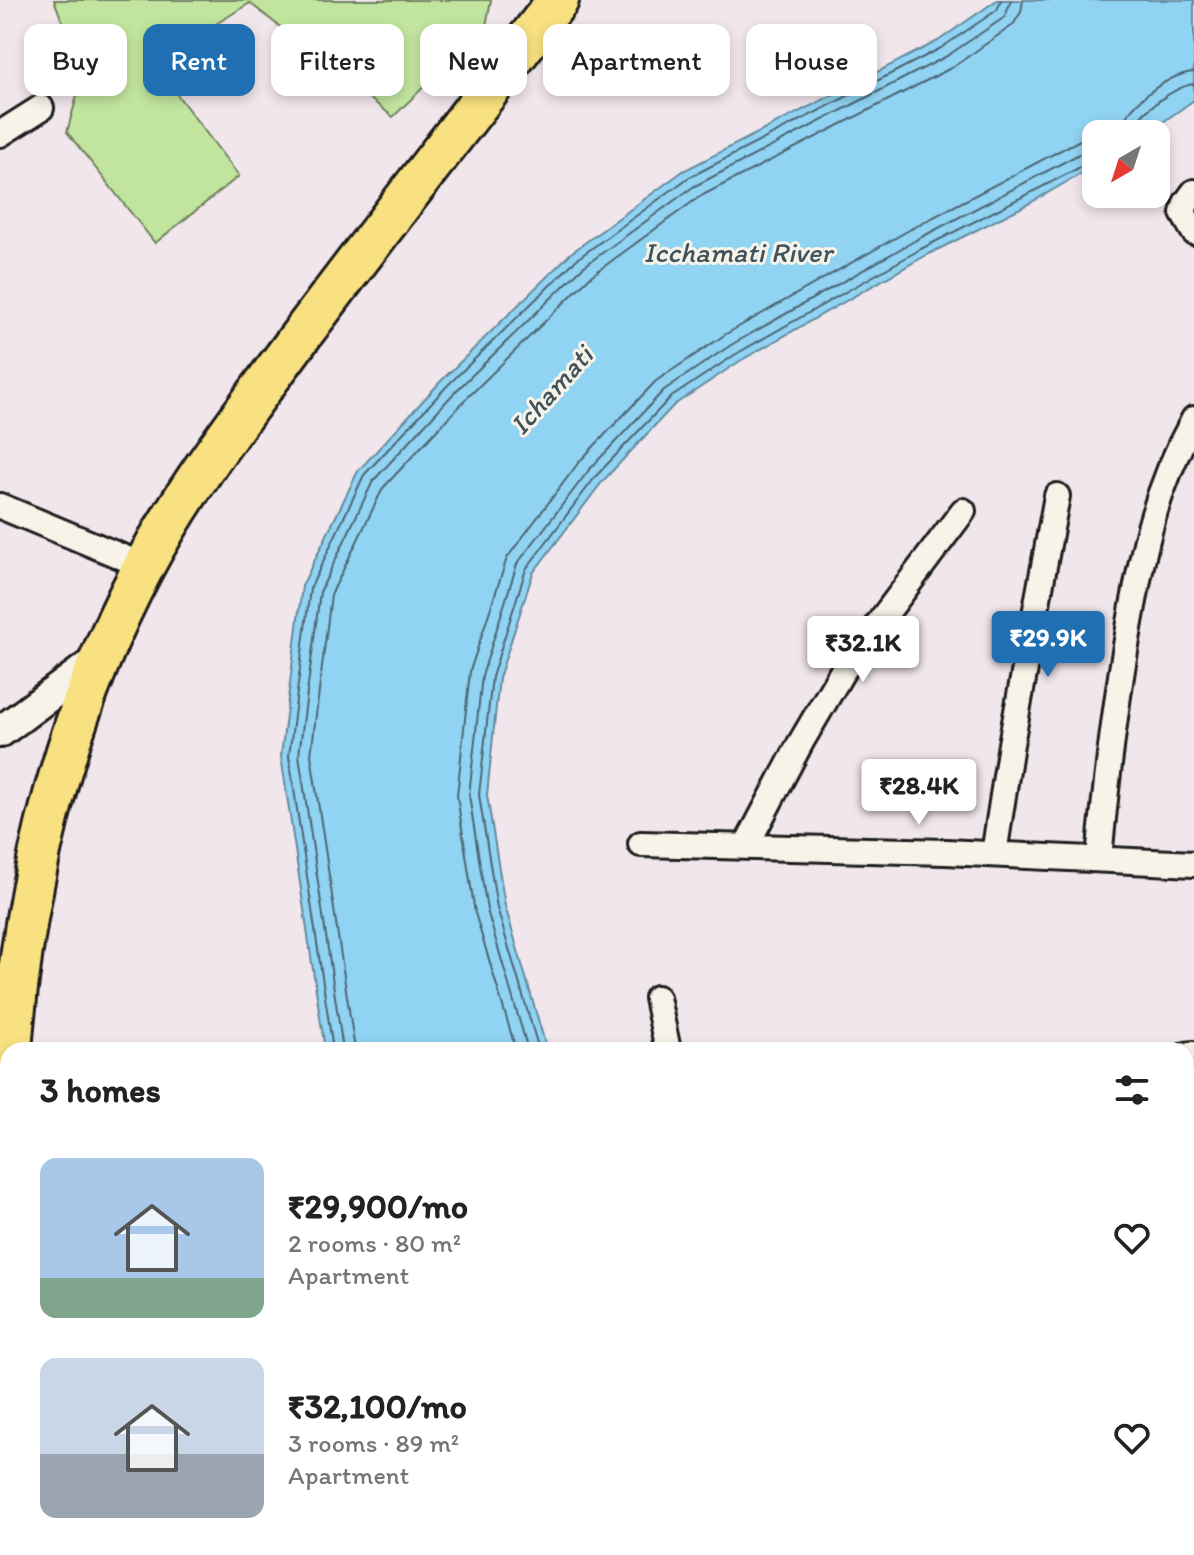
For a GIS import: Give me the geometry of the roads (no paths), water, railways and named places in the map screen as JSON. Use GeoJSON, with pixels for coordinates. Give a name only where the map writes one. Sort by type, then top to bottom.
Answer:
{"type":"FeatureCollection","features":[{"type":"Feature","properties":{"kind":"highway"},"geometry":{"type":"LineString","coordinates":[[12,1042],[17,977],[41,840],[72,731],[100,658],[144,566],[246,410],[558,0]]}},
{"type":"Feature","properties":{"kind":"street"},"geometry":{"type":"LineString","coordinates":[[0,134],[41,108]]}},
{"type":"Feature","properties":{"kind":"street"},"geometry":{"type":"LineString","coordinates":[[1194,192],[1183,213],[1194,232]]}},
{"type":"Feature","properties":{"kind":"street"},"geometry":{"type":"LineString","coordinates":[[1099,858],[1111,732],[1150,517],[1174,455],[1194,419]]}},
{"type":"Feature","properties":{"kind":"street"},"geometry":{"type":"LineString","coordinates":[[994,854],[1057,496]]}},
{"type":"Feature","properties":{"kind":"street"},"geometry":{"type":"LineString","coordinates":[[0,506],[144,566]]}},
{"type":"Feature","properties":{"kind":"street"},"geometry":{"type":"LineString","coordinates":[[746,846],[842,672],[963,511]]}},
{"type":"Feature","properties":{"kind":"street"},"geometry":{"type":"LineString","coordinates":[[0,732],[100,658]]}},
{"type":"Feature","properties":{"kind":"street"},"geometry":{"type":"LineString","coordinates":[[641,844],[994,854],[1194,864]]}},
{"type":"Feature","properties":{"kind":"street"},"geometry":{"type":"LineString","coordinates":[[657,998],[666,1042]]}},
{"type":"Feature","properties":{"kind":"water"},"geometry":{"type":"Polygon","coordinates":[[[997,0],[1194,0],[1194,100],[1166,120],[1082,120],[1082,173],[925,256],[740,361],[674,405],[602,482],[533,573],[499,678],[487,795],[505,906],[545,1042],[324,1042],[281,756],[302,586],[358,471],[442,380],[571,253],[683,171],[830,96],[877,96],[877,72],[938,41],[997,0]]]}},
{"type":"Feature","properties":{"kind":"water label","name":"Icchamati River"},"geometry":{"type":"Point","coordinates":[738,252]}},
{"type":"Feature","properties":{"kind":"water label","name":"Ichamati"},"geometry":{"type":"Point","coordinates":[551,390]}}]}
